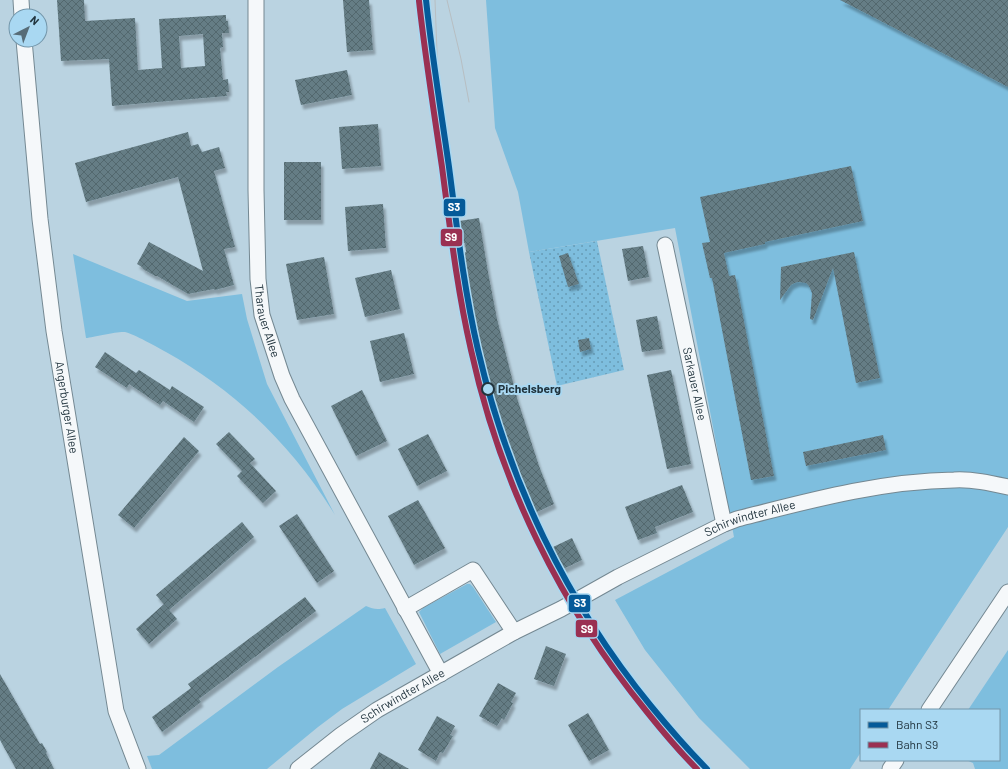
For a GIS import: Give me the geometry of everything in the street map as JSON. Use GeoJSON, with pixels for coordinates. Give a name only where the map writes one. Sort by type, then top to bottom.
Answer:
{"type":"FeatureCollection","features":[{"type":"Feature","properties":{"kind":"street","name":"Tharauer Allee"},"geometry":{"type":"LineString","coordinates":[[256,0],[256,190],[258,279],[262,315],[282,376],[292,399],[441,674]]}},
{"type":"Feature","properties":{"kind":"street","name":"Angerburger Allee"},"geometry":{"type":"LineString","coordinates":[[25,48],[40,219],[54,331],[116,711],[138,769]]}},
{"type":"Feature","properties":{"kind":"street","name":"Sarkauer Allee"},"geometry":{"type":"LineString","coordinates":[[665,245],[724,524]]}},
{"type":"Feature","properties":{"kind":"street","name":"Schirwindter Allee"},"geometry":{"type":"LineString","coordinates":[[298,769],[341,735],[377,710],[514,632],[618,577],[724,524],[737,519],[824,497],[879,487],[954,480],[980,482],[1008,487]]}},
{"type":"Feature","properties":{"kind":"street"},"geometry":{"type":"LineString","coordinates":[[405,609],[473,570],[514,632]]}},
{"type":"Feature","properties":{"kind":"street"},"geometry":{"type":"LineString","coordinates":[[930,709],[1008,592]]}},
{"type":"Feature","properties":{"kind":"shaded area"},"geometry":{"type":"Polygon","coordinates":[[[486,0],[1008,0],[1008,527],[889,709],[860,709],[860,754],[850,769],[750,769],[699,718],[645,650],[615,600],[734,537],[675,228],[529,252],[518,192],[495,128],[486,0]]]}},
{"type":"Feature","properties":{"kind":"shaded area"},"geometry":{"type":"Polygon","coordinates":[[[597,241],[624,370],[557,386],[529,252],[597,241]]]}},
{"type":"Feature","properties":{"kind":"shaded area"},"geometry":{"type":"Polygon","coordinates":[[[73,254],[187,301],[242,294],[247,319],[267,384],[335,515],[319,490],[282,443],[261,422],[216,384],[192,367],[129,333],[117,332],[86,338],[73,254]]]}},
{"type":"Feature","properties":{"kind":"shaded area"},"geometry":{"type":"Polygon","coordinates":[[[467,584],[470,584],[473,587],[496,622],[440,654],[419,612],[423,608],[467,584]]]}},
{"type":"Feature","properties":{"kind":"shaded area"},"geometry":{"type":"Polygon","coordinates":[[[366,606],[375,609],[385,608],[416,664],[342,709],[267,769],[152,769],[147,756],[159,755],[278,667],[366,606]]]}},
{"type":"Feature","properties":{"kind":"shaded area"},"geometry":{"type":"Polygon","coordinates":[[[1008,650],[1008,769],[975,769],[973,763],[968,761],[1000,761],[1000,709],[969,709],[1008,650]]]}},
{"type":"Feature","properties":{"kind":"building"},"geometry":{"type":"Polygon","coordinates":[[[57,0],[84,0],[85,21],[135,18],[138,70],[162,68],[159,19],[226,15],[226,21],[228,21],[229,33],[222,33],[223,47],[220,48],[223,80],[228,79],[229,92],[226,92],[227,96],[112,106],[109,59],[61,61],[57,0]],[[203,34],[179,36],[181,68],[205,66],[203,34]]]}},
{"type":"Feature","properties":{"kind":"building"},"geometry":{"type":"Polygon","coordinates":[[[343,0],[369,0],[373,50],[347,52],[343,0]]]}},
{"type":"Feature","properties":{"kind":"building"},"geometry":{"type":"Polygon","coordinates":[[[840,0],[1008,0],[1008,87],[840,0]]]}},
{"type":"Feature","properties":{"kind":"building"},"geometry":{"type":"Polygon","coordinates":[[[347,70],[352,95],[301,105],[295,80],[347,70]]]}},
{"type":"Feature","properties":{"kind":"building"},"geometry":{"type":"Polygon","coordinates":[[[378,124],[381,166],[342,169],[339,127],[378,124]]]}},
{"type":"Feature","properties":{"kind":"building"},"geometry":{"type":"Polygon","coordinates":[[[188,132],[191,146],[198,144],[202,152],[219,147],[225,168],[214,171],[235,247],[224,249],[234,285],[215,290],[188,294],[143,269],[137,264],[149,242],[203,271],[178,177],[86,202],[75,163],[188,132]]]}},
{"type":"Feature","properties":{"kind":"building"},"geometry":{"type":"Polygon","coordinates":[[[284,162],[321,162],[321,220],[284,220],[284,162]]]}},
{"type":"Feature","properties":{"kind":"building"},"geometry":{"type":"Polygon","coordinates":[[[851,166],[863,221],[765,242],[765,244],[724,253],[729,276],[735,275],[774,476],[751,480],[712,278],[710,278],[702,243],[710,242],[700,197],[851,166]]]}},
{"type":"Feature","properties":{"kind":"building"},"geometry":{"type":"Polygon","coordinates":[[[383,204],[386,248],[348,251],[345,207],[383,204]]]}},
{"type":"Feature","properties":{"kind":"building"},"geometry":{"type":"Polygon","coordinates":[[[479,218],[497,319],[517,398],[539,466],[554,504],[535,513],[509,445],[489,384],[475,320],[464,253],[466,252],[465,243],[462,243],[459,221],[479,218]]]}},
{"type":"Feature","properties":{"kind":"building"},"geometry":{"type":"Polygon","coordinates":[[[643,246],[649,277],[628,281],[622,249],[643,246]]]}},
{"type":"Feature","properties":{"kind":"building"},"geometry":{"type":"Polygon","coordinates":[[[854,252],[880,378],[856,383],[833,268],[813,320],[810,319],[812,293],[806,283],[798,282],[791,285],[780,300],[781,267],[854,252]]]}},
{"type":"Feature","properties":{"kind":"building"},"geometry":{"type":"Polygon","coordinates":[[[568,253],[579,284],[568,287],[559,256],[568,253]]]}},
{"type":"Feature","properties":{"kind":"building"},"geometry":{"type":"Polygon","coordinates":[[[324,257],[334,314],[297,320],[286,264],[324,257]]]}},
{"type":"Feature","properties":{"kind":"building"},"geometry":{"type":"Polygon","coordinates":[[[391,270],[400,309],[365,317],[355,278],[391,270]]]}},
{"type":"Feature","properties":{"kind":"building"},"geometry":{"type":"Polygon","coordinates":[[[657,316],[663,349],[642,352],[636,320],[657,316]]]}},
{"type":"Feature","properties":{"kind":"building"},"geometry":{"type":"Polygon","coordinates":[[[404,333],[414,374],[380,382],[370,341],[404,333]]]}},
{"type":"Feature","properties":{"kind":"building"},"geometry":{"type":"Polygon","coordinates":[[[589,338],[591,349],[580,352],[578,340],[589,338]]]}},
{"type":"Feature","properties":{"kind":"building"},"geometry":{"type":"Polygon","coordinates":[[[105,352],[136,373],[139,370],[170,390],[172,386],[204,407],[194,422],[163,401],[160,405],[129,384],[127,388],[95,367],[105,352]]]}},
{"type":"Feature","properties":{"kind":"building"},"geometry":{"type":"Polygon","coordinates":[[[671,370],[691,464],[667,469],[647,375],[671,370]]]}},
{"type":"Feature","properties":{"kind":"building"},"geometry":{"type":"Polygon","coordinates":[[[362,390],[387,441],[356,456],[331,406],[362,390]]]}},
{"type":"Feature","properties":{"kind":"building"},"geometry":{"type":"Polygon","coordinates":[[[229,432],[255,459],[250,463],[276,491],[263,503],[237,476],[242,471],[216,444],[229,432]]]}},
{"type":"Feature","properties":{"kind":"building"},"geometry":{"type":"Polygon","coordinates":[[[428,434],[447,471],[417,486],[398,449],[428,434]]]}},
{"type":"Feature","properties":{"kind":"building"},"geometry":{"type":"Polygon","coordinates":[[[883,435],[886,450],[806,466],[803,452],[883,435]]]}},
{"type":"Feature","properties":{"kind":"building"},"geometry":{"type":"Polygon","coordinates":[[[184,437],[199,451],[134,528],[118,515],[184,437]]]}},
{"type":"Feature","properties":{"kind":"building"},"geometry":{"type":"Polygon","coordinates":[[[682,485],[693,512],[655,527],[657,533],[638,540],[625,507],[682,485]]]}},
{"type":"Feature","properties":{"kind":"building"},"geometry":{"type":"Polygon","coordinates":[[[418,500],[445,548],[414,565],[388,516],[418,500]]]}},
{"type":"Feature","properties":{"kind":"building"},"geometry":{"type":"Polygon","coordinates":[[[297,514],[334,571],[317,583],[279,526],[297,514]]]}},
{"type":"Feature","properties":{"kind":"building"},"geometry":{"type":"Polygon","coordinates":[[[242,522],[254,537],[169,610],[156,595],[242,522]]]}},
{"type":"Feature","properties":{"kind":"building"},"geometry":{"type":"Polygon","coordinates":[[[572,538],[582,560],[561,570],[551,548],[572,538]]]}},
{"type":"Feature","properties":{"kind":"building"},"geometry":{"type":"Polygon","coordinates":[[[305,597],[316,611],[199,699],[201,702],[162,732],[152,717],[191,688],[188,684],[305,597]]]}},
{"type":"Feature","properties":{"kind":"building"},"geometry":{"type":"Polygon","coordinates":[[[164,604],[177,619],[149,644],[136,629],[164,604]]]}},
{"type":"Feature","properties":{"kind":"building"},"geometry":{"type":"Polygon","coordinates":[[[546,646],[566,654],[554,686],[534,679],[546,646]]]}},
{"type":"Feature","properties":{"kind":"building"},"geometry":{"type":"Polygon","coordinates":[[[0,674],[40,744],[42,743],[54,769],[16,769],[0,740],[0,674]]]}},
{"type":"Feature","properties":{"kind":"building"},"geometry":{"type":"Polygon","coordinates":[[[498,683],[516,693],[511,702],[513,703],[504,720],[502,718],[497,726],[479,716],[498,683]]]}},
{"type":"Feature","properties":{"kind":"building"},"geometry":{"type":"Polygon","coordinates":[[[588,713],[609,750],[589,761],[568,725],[588,713]]]}},
{"type":"Feature","properties":{"kind":"building"},"geometry":{"type":"Polygon","coordinates":[[[437,716],[455,726],[450,735],[453,736],[443,753],[440,752],[436,761],[418,750],[437,716]]]}},
{"type":"Feature","properties":{"kind":"building"},"geometry":{"type":"Polygon","coordinates":[[[379,752],[409,769],[370,769],[379,752]]]}},
{"type":"Feature","properties":{"kind":"tram line"},"geometry":{"type":"LineString","coordinates":[[435,0],[439,104]]}},
{"type":"Feature","properties":{"kind":"tram line"},"geometry":{"type":"LineString","coordinates":[[447,0],[461,59],[469,102]]}},
{"type":"Feature","properties":{"kind":"rail line","name":"S3"},"geometry":{"type":"LineString","coordinates":[[426,0],[458,236],[469,304],[478,350],[506,446],[544,538],[592,625],[620,666],[651,706],[692,754],[707,769]]}},
{"type":"Feature","properties":{"kind":"rail line","name":"S9"},"geometry":{"type":"LineString","coordinates":[[419,1],[451,236],[462,304],[483,399],[499,448],[517,495],[538,542],[561,586],[587,630],[616,672],[647,712],[697,769]]}},
{"type":"Feature","properties":{"kind":"place","name":"Pichelsberg"},"geometry":{"type":"Point","coordinates":[488,389]}}]}
